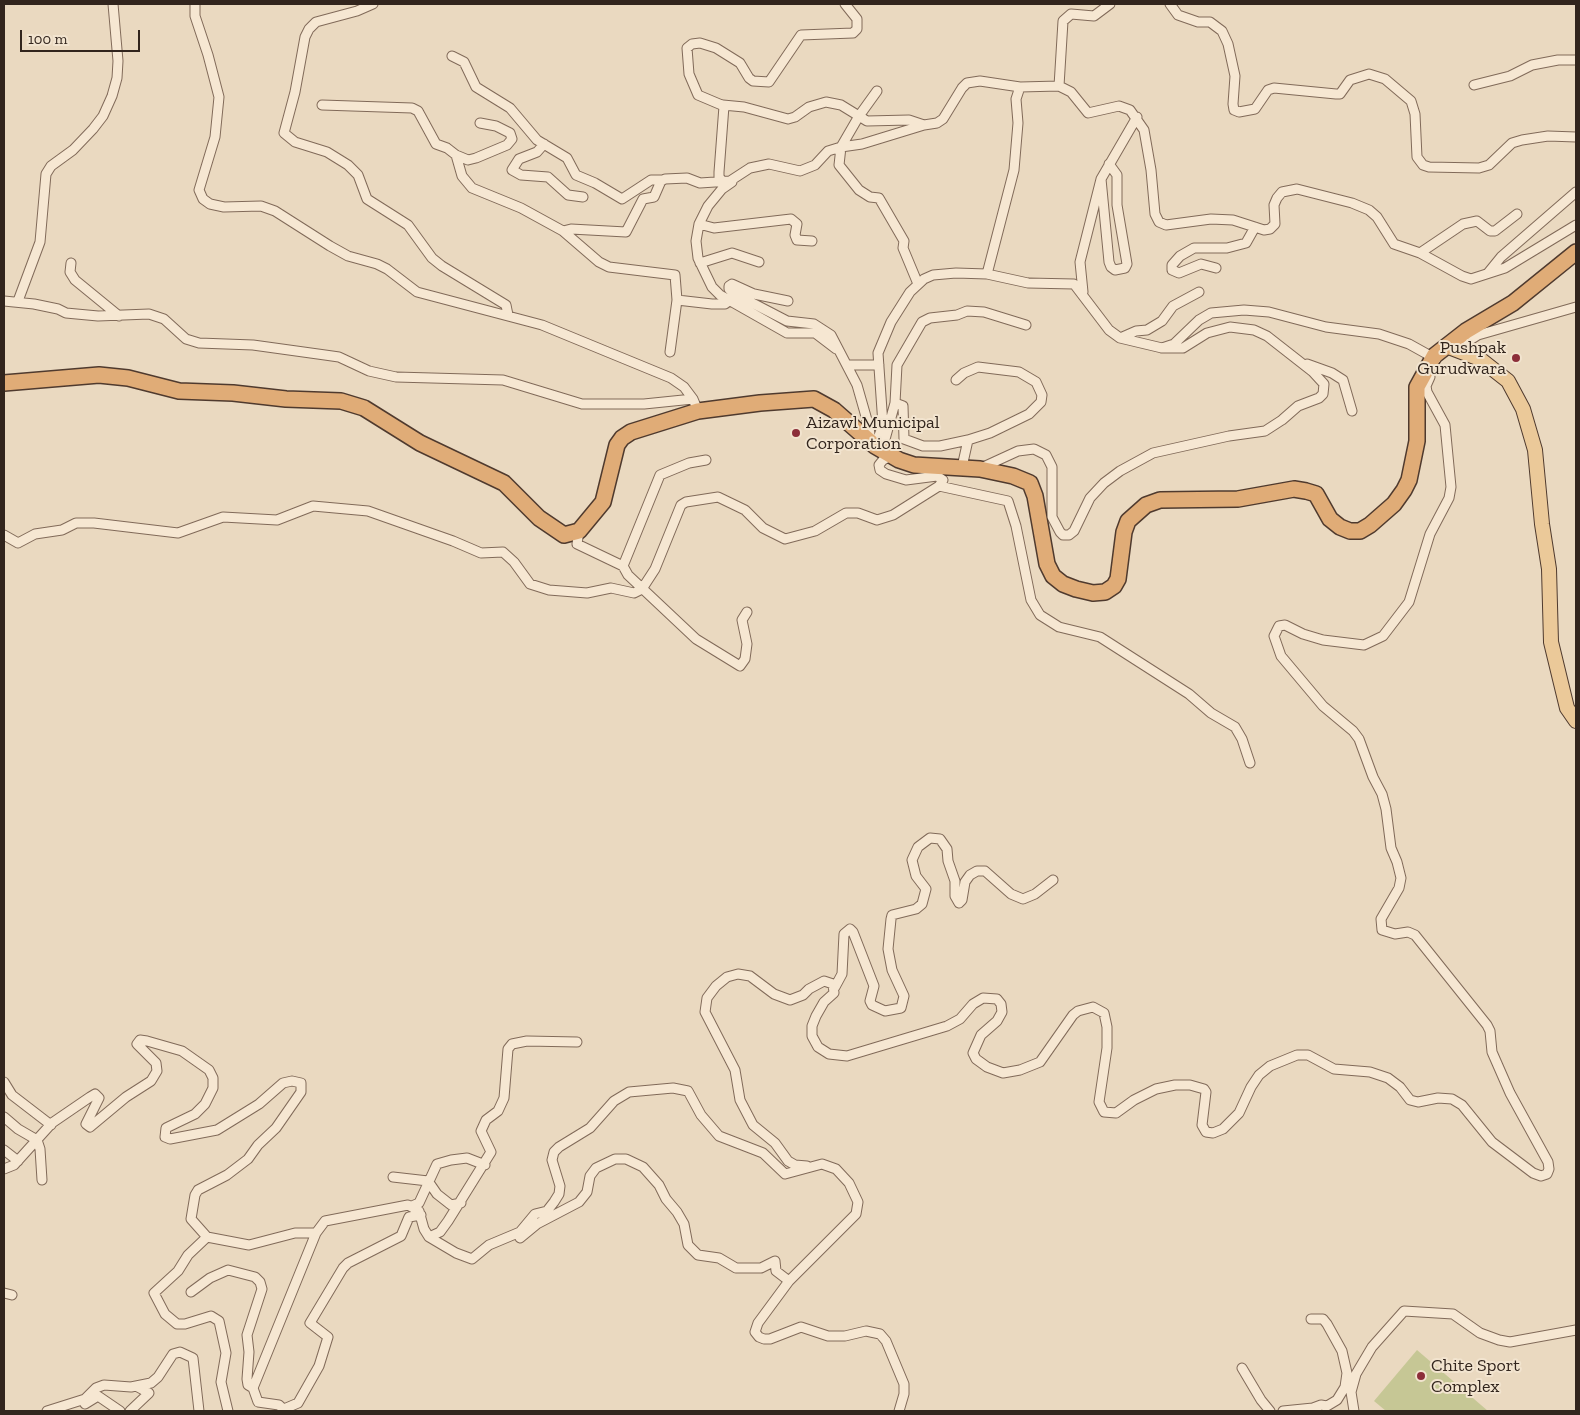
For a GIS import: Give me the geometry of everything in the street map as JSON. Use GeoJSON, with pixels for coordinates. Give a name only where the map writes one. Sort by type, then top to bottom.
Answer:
{"type":"FeatureCollection","features":[{"type":"Feature","properties":{"kind":"highway"},"geometry":{"type":"LineString","coordinates":[[4,382],[99,375],[128,378],[179,391],[341,401],[364,408],[420,442],[504,483],[552,529],[564,535],[579,531],[602,502],[614,455],[622,438],[631,432],[696,405],[814,399],[834,410],[879,449],[914,465],[980,469],[1013,476],[1030,483],[1036,496],[1047,564],[1053,576],[1063,584],[1093,593],[1105,592],[1114,586],[1118,580],[1124,532],[1128,520],[1146,505],[1160,500],[1238,499],[1294,489],[1316,494],[1330,519],[1340,527],[1350,531],[1360,531],[1380,518],[1404,490],[1409,480],[1417,441],[1417,387],[1434,356],[1450,348],[1487,317],[1513,303],[1576,252]]}},
{"type":"Feature","properties":{"kind":"main road"},"geometry":{"type":"LineString","coordinates":[[1450,348],[1480,359],[1508,381],[1523,409],[1534,450],[1542,524],[1550,569],[1551,642],[1567,708],[1576,721]]}},
{"type":"Feature","properties":{"kind":"street"},"geometry":{"type":"LineString","coordinates":[[18,301],[40,242],[46,174],[51,166],[73,150],[93,130],[112,96],[117,78],[118,61],[112,4]]}},
{"type":"Feature","properties":{"kind":"street"},"geometry":{"type":"LineString","coordinates":[[195,4],[195,16],[219,97],[215,137],[199,190],[203,199],[210,204],[224,207],[261,206],[275,210],[348,256],[377,264],[387,269],[417,292],[542,325],[671,378],[684,387],[696,405]]}},
{"type":"Feature","properties":{"kind":"street"},"geometry":{"type":"LineString","coordinates":[[373,4],[357,11],[320,20],[308,29],[301,52],[295,92],[284,133],[299,144],[326,152],[348,165],[358,175],[367,199],[408,225],[432,258],[442,266],[508,307],[508,315]]}},
{"type":"Feature","properties":{"kind":"street"},"geometry":{"type":"LineString","coordinates":[[846,4],[857,19],[857,29],[853,33],[801,35],[769,82],[753,81],[740,63],[716,48],[700,43],[692,44],[687,48],[689,74],[698,95],[723,105],[744,107],[788,119],[795,117],[809,107],[826,102],[841,105],[872,122],[909,120],[924,125]]}},
{"type":"Feature","properties":{"kind":"street"},"geometry":{"type":"LineString","coordinates":[[1059,86],[1063,21],[1071,14],[1094,16],[1110,4]]}},
{"type":"Feature","properties":{"kind":"street"},"geometry":{"type":"LineString","coordinates":[[1170,4],[1178,15],[1198,22],[1210,22],[1222,31],[1228,44],[1235,76],[1232,104],[1234,110],[1239,112],[1255,109],[1268,90],[1274,88],[1340,94],[1350,80],[1369,74],[1385,79],[1411,101],[1415,114],[1418,157],[1423,165],[1429,167],[1479,168],[1489,165],[1512,143],[1548,136],[1576,137]]}},
{"type":"Feature","properties":{"kind":"street"},"geometry":{"type":"LineString","coordinates":[[452,56],[464,62],[476,87],[510,108],[537,140],[567,158],[576,175],[595,183],[620,199],[625,199],[651,180],[687,178],[700,183],[734,180]]}},
{"type":"Feature","properties":{"kind":"street"},"geometry":{"type":"LineString","coordinates":[[1474,85],[1510,76],[1532,65],[1558,60],[1576,60]]}},
{"type":"Feature","properties":{"kind":"street"},"geometry":{"type":"LineString","coordinates":[[840,352],[815,333],[787,333],[729,301],[712,287],[700,263],[696,241],[699,224],[708,206],[722,189],[750,168],[769,164],[796,171],[804,170],[815,165],[828,151],[862,144],[924,125],[941,122],[967,83],[980,80],[1020,88],[1059,86],[1071,92],[1086,112],[1092,113],[1124,106],[1137,118],[1144,130],[1151,170],[1155,214],[1159,222],[1166,225],[1212,219],[1233,220],[1264,230],[1274,227],[1274,205],[1277,198],[1282,192],[1297,189],[1352,203],[1369,210],[1394,244],[1420,253],[1471,279],[1518,262],[1576,224]]}},
{"type":"Feature","properties":{"kind":"street"},"geometry":{"type":"LineString","coordinates":[[988,274],[1014,170],[1018,123],[1016,99],[1020,88]]}},
{"type":"Feature","properties":{"kind":"street"},"geometry":{"type":"LineString","coordinates":[[877,91],[859,116],[841,147],[839,165],[847,178],[864,194],[879,198],[904,241],[903,248],[918,284]]}},
{"type":"Feature","properties":{"kind":"street"},"geometry":{"type":"LineString","coordinates":[[322,105],[412,108],[421,115],[436,144],[468,160],[507,145],[512,139],[510,134],[496,126],[480,123]]}},
{"type":"Feature","properties":{"kind":"street"},"geometry":{"type":"LineString","coordinates":[[723,105],[719,172],[719,177],[723,182]]}},
{"type":"Feature","properties":{"kind":"street"},"geometry":{"type":"LineString","coordinates":[[1083,294],[1080,262],[1101,180],[1137,118]]}},
{"type":"Feature","properties":{"kind":"street"},"geometry":{"type":"LineString","coordinates":[[544,144],[537,152],[519,159],[512,170],[521,175],[548,177],[568,195],[583,197]]}},
{"type":"Feature","properties":{"kind":"street"},"geometry":{"type":"LineString","coordinates":[[456,155],[462,176],[472,188],[521,208],[563,231],[599,262],[609,267],[673,273],[676,280],[676,300],[670,352]]}},
{"type":"Feature","properties":{"kind":"street"},"geometry":{"type":"LineString","coordinates":[[1101,180],[1109,262],[1111,268],[1115,270],[1125,268],[1127,264],[1117,205],[1117,175],[1109,164]]}},
{"type":"Feature","properties":{"kind":"street"},"geometry":{"type":"LineString","coordinates":[[563,231],[571,229],[626,232],[643,199],[654,196],[663,180]]}},
{"type":"Feature","properties":{"kind":"street"},"geometry":{"type":"LineString","coordinates":[[1487,274],[1501,257],[1576,192]]}},
{"type":"Feature","properties":{"kind":"street"},"geometry":{"type":"LineString","coordinates":[[1420,253],[1463,224],[1477,220],[1490,231],[1494,231],[1517,214]]}},
{"type":"Feature","properties":{"kind":"street"},"geometry":{"type":"LineString","coordinates":[[699,224],[714,228],[791,219],[797,224],[795,235],[797,240],[812,241]]}},
{"type":"Feature","properties":{"kind":"street"},"geometry":{"type":"LineString","coordinates":[[1216,268],[1201,264],[1179,273],[1172,271],[1176,260],[1194,248],[1227,248],[1246,243],[1255,227]]}},
{"type":"Feature","properties":{"kind":"street"},"geometry":{"type":"LineString","coordinates":[[700,263],[732,253],[760,262]]}},
{"type":"Feature","properties":{"kind":"street"},"geometry":{"type":"LineString","coordinates":[[71,263],[70,272],[75,280],[119,316]]}},
{"type":"Feature","properties":{"kind":"street"},"geometry":{"type":"LineString","coordinates":[[879,449],[883,425],[878,353],[901,304],[918,284],[933,275],[956,273],[988,274],[1028,283],[1071,283],[1077,286],[1109,330],[1120,338],[1162,348],[1184,348],[1207,333],[1230,327],[1254,330],[1267,336],[1323,381],[1325,389],[1319,398],[1298,406],[1265,431],[1229,436],[1153,453],[1120,471],[1096,490],[1069,535],[1063,535],[1060,532],[1052,517],[1052,467],[1046,455],[1034,449],[1018,452],[980,469]]}},
{"type":"Feature","properties":{"kind":"street"},"geometry":{"type":"LineString","coordinates":[[4,536],[18,543],[35,534],[62,530],[76,523],[94,523],[178,533],[223,517],[277,520],[314,506],[368,511],[481,553],[502,552],[514,562],[530,584],[548,590],[587,592],[611,588],[634,593],[642,589],[655,569],[684,503],[718,497],[745,510],[763,528],[786,539],[815,531],[846,512],[858,513],[878,520],[894,516],[939,486],[943,480],[936,476],[906,480],[886,474],[880,470],[879,465],[882,460],[879,449],[869,427],[856,385],[831,335],[818,325],[787,321],[733,293],[729,290],[729,286],[732,284],[754,294],[788,302]]}},
{"type":"Feature","properties":{"kind":"street"},"geometry":{"type":"LineString","coordinates":[[1120,338],[1136,331],[1147,330],[1162,321],[1173,306],[1200,292]]}},
{"type":"Feature","properties":{"kind":"street"},"geometry":{"type":"LineString","coordinates":[[676,300],[712,304],[725,304],[729,301]]}},
{"type":"Feature","properties":{"kind":"street"},"geometry":{"type":"LineString","coordinates":[[4,301],[18,301],[50,307],[66,314],[107,317],[156,315],[186,339],[198,343],[254,345],[324,354],[339,357],[369,371],[396,377],[503,380],[582,404],[696,405]]}},
{"type":"Feature","properties":{"kind":"street"},"geometry":{"type":"LineString","coordinates":[[1450,348],[1478,335],[1576,307]]}},
{"type":"Feature","properties":{"kind":"street"},"geometry":{"type":"LineString","coordinates":[[1053,880],[1029,898],[1018,898],[985,871],[977,871],[970,874],[965,882],[960,902],[955,896],[955,882],[948,861],[947,849],[940,839],[930,838],[918,847],[912,860],[916,876],[926,889],[922,904],[916,909],[892,916],[891,919],[888,949],[892,970],[904,996],[901,1008],[885,1012],[872,1005],[870,1001],[874,986],[853,932],[850,929],[844,934],[842,974],[835,987],[834,994],[824,1002],[812,1026],[814,1042],[829,1054],[847,1056],[856,1054],[947,1026],[960,1019],[973,1004],[983,998],[991,997],[997,999],[1001,1004],[1002,1012],[997,1021],[980,1035],[973,1053],[976,1059],[987,1067],[1009,1073],[1040,1062],[1072,1015],[1078,1011],[1093,1007],[1104,1013],[1107,1028],[1107,1048],[1099,1102],[1104,1112],[1109,1114],[1123,1109],[1134,1100],[1156,1089],[1175,1085],[1190,1086],[1204,1089],[1206,1092],[1202,1125],[1206,1132],[1218,1132],[1239,1113],[1259,1075],[1280,1060],[1297,1055],[1308,1055],[1334,1069],[1370,1072],[1388,1078],[1400,1087],[1410,1100],[1418,1102],[1438,1098],[1452,1099],[1462,1105],[1492,1142],[1534,1173],[1541,1176],[1547,1174],[1550,1169],[1514,1100],[1492,1052],[1487,1025],[1415,935],[1408,932],[1395,934],[1382,930],[1381,918],[1399,888],[1401,878],[1391,848],[1382,794],[1373,777],[1359,739],[1353,731],[1323,706],[1281,656],[1274,636],[1279,626],[1285,625],[1303,634],[1324,640],[1364,645],[1384,636],[1409,602],[1430,534],[1449,498],[1451,487],[1445,425],[1429,399],[1426,386],[1438,364],[1434,356],[1409,344],[1379,334],[1326,327],[1269,312],[1244,310],[1211,313],[1199,320],[1174,344],[1162,348]]}},
{"type":"Feature","properties":{"kind":"street"},"geometry":{"type":"LineString","coordinates":[[879,449],[895,403],[897,364],[917,329],[926,320],[956,315],[967,311],[984,312],[1026,325]]}},
{"type":"Feature","properties":{"kind":"street"},"geometry":{"type":"LineString","coordinates":[[1295,359],[1332,373],[1343,380],[1352,411]]}},
{"type":"Feature","properties":{"kind":"street"},"geometry":{"type":"LineString","coordinates":[[847,365],[879,365]]}},
{"type":"Feature","properties":{"kind":"street"},"geometry":{"type":"LineString","coordinates":[[895,403],[903,406],[904,439],[923,446],[940,446],[968,440],[1030,414],[1041,402],[1042,395],[1036,382],[1019,372],[978,367],[964,373],[956,380]]}},
{"type":"Feature","properties":{"kind":"street"},"geometry":{"type":"LineString","coordinates":[[962,467],[968,440]]}},
{"type":"Feature","properties":{"kind":"street"},"geometry":{"type":"LineString","coordinates":[[623,566],[660,474],[689,463],[706,460]]}},
{"type":"Feature","properties":{"kind":"street"},"geometry":{"type":"LineString","coordinates":[[939,486],[1008,501],[1016,526],[1031,600],[1040,615],[1059,627],[1100,637],[1189,694],[1235,728],[1242,739],[1250,763]]}},
{"type":"Feature","properties":{"kind":"street"},"geometry":{"type":"LineString","coordinates":[[579,531],[577,544],[623,566],[628,576],[696,639],[740,666],[745,660],[747,644],[742,620],[747,612]]}},
{"type":"Feature","properties":{"kind":"street"},"geometry":{"type":"LineString","coordinates":[[835,987],[824,981],[809,989],[803,995],[790,1000],[774,994],[750,976],[738,974],[727,977],[716,986],[707,998],[705,1005],[708,1020],[735,1070],[740,1100],[753,1125],[775,1143],[788,1161],[795,1165],[822,1164],[836,1169],[850,1183],[859,1206],[852,1218],[789,1281],[755,1328],[756,1336],[770,1339],[801,1327],[828,1336],[845,1336],[866,1331],[880,1334],[886,1340],[904,1384],[904,1394],[899,1411]]}},
{"type":"Feature","properties":{"kind":"street"},"geometry":{"type":"LineString","coordinates":[[4,1169],[14,1165],[51,1125],[95,1094],[99,1100],[86,1124],[90,1127],[126,1097],[151,1082],[155,1076],[157,1066],[151,1057],[139,1047],[138,1041],[140,1040],[182,1051],[209,1070],[213,1078],[214,1088],[205,1104],[195,1114],[166,1128],[165,1137],[170,1139],[217,1130],[259,1104],[284,1084],[292,1081],[301,1083],[301,1092],[276,1128],[258,1145],[248,1158],[227,1175],[198,1190],[192,1208],[191,1219],[203,1234],[249,1245],[295,1233],[316,1233]]}},
{"type":"Feature","properties":{"kind":"street"},"geometry":{"type":"LineString","coordinates":[[429,1237],[440,1232],[485,1165],[491,1148],[482,1137],[481,1131],[486,1120],[498,1111],[504,1098],[508,1049],[512,1044],[527,1042],[576,1042]]}},
{"type":"Feature","properties":{"kind":"street"},"geometry":{"type":"LineString","coordinates":[[4,1082],[12,1095],[51,1125]]}},
{"type":"Feature","properties":{"kind":"street"},"geometry":{"type":"LineString","coordinates":[[412,1206],[421,1215],[424,1229],[429,1237],[456,1253],[472,1258],[489,1245],[510,1238],[520,1232],[534,1214],[547,1211],[559,1194],[560,1186],[552,1160],[554,1152],[566,1141],[590,1128],[614,1100],[629,1092],[664,1088],[686,1090],[719,1136],[763,1153],[787,1175],[807,1166]]}},
{"type":"Feature","properties":{"kind":"street"},"geometry":{"type":"LineString","coordinates":[[4,1117],[18,1129],[37,1140],[40,1149],[42,1180]]}},
{"type":"Feature","properties":{"kind":"street"},"geometry":{"type":"LineString","coordinates":[[4,1150],[18,1161]]}},
{"type":"Feature","properties":{"kind":"street"},"geometry":{"type":"LineString","coordinates":[[253,1388],[316,1233],[325,1221],[331,1218],[404,1205],[412,1206],[419,1203],[437,1164],[467,1158],[485,1165]]}},
{"type":"Feature","properties":{"kind":"street"},"geometry":{"type":"LineString","coordinates":[[510,1238],[522,1237],[537,1224],[579,1202],[586,1192],[590,1176],[596,1168],[616,1159],[626,1159],[643,1167],[659,1185],[666,1199],[684,1224],[688,1244],[698,1255],[719,1258],[736,1268],[761,1268],[775,1261],[776,1271],[789,1281]]}},
{"type":"Feature","properties":{"kind":"street"},"geometry":{"type":"LineString","coordinates":[[393,1177],[428,1181],[437,1194],[448,1203],[454,1206],[461,1202]]}},
{"type":"Feature","properties":{"kind":"street"},"geometry":{"type":"LineString","coordinates":[[191,1292],[210,1278],[228,1270],[255,1277],[260,1282],[262,1289],[247,1335],[249,1352],[248,1385],[253,1388],[258,1402],[279,1405],[285,1410],[298,1403],[319,1366],[328,1337],[310,1323],[343,1268],[402,1236],[409,1217],[421,1215]]}},
{"type":"Feature","properties":{"kind":"street"},"geometry":{"type":"LineString","coordinates":[[203,1234],[178,1271],[154,1293],[165,1314],[177,1324],[185,1324],[211,1316],[219,1321],[226,1353],[221,1382],[228,1411]]}},
{"type":"Feature","properties":{"kind":"street"},"geometry":{"type":"LineString","coordinates":[[1354,1411],[1351,1400],[1352,1384],[1372,1347],[1404,1311],[1453,1314],[1480,1332],[1499,1340],[1510,1342],[1576,1330]]}},
{"type":"Feature","properties":{"kind":"street"},"geometry":{"type":"LineString","coordinates":[[1283,1411],[1312,1410],[1322,1405],[1327,1406],[1337,1400],[1345,1386],[1347,1373],[1342,1351],[1323,1319],[1311,1319]]}},
{"type":"Feature","properties":{"kind":"street"},"geometry":{"type":"LineString","coordinates":[[47,1411],[86,1399],[96,1388],[104,1385],[136,1386],[155,1381],[172,1354],[185,1352],[193,1358],[199,1411]]}},
{"type":"Feature","properties":{"kind":"street"},"geometry":{"type":"LineString","coordinates":[[1242,1368],[1261,1400],[1270,1411]]}},
{"type":"Feature","properties":{"kind":"street"},"geometry":{"type":"LineString","coordinates":[[130,1411],[149,1393],[136,1386]]}},
{"type":"Feature","properties":{"kind":"street"},"geometry":{"type":"LineString","coordinates":[[71,1405],[78,1408],[98,1396],[120,1411]]}},
{"type":"Feature","properties":{"kind":"green space","name":"Chite Sport Complex"},"geometry":{"type":"Polygon","coordinates":[[[1417,1350],[1488,1411],[1386,1411],[1374,1401],[1417,1350]]]}},
{"type":"Feature","properties":{"kind":"place","name":"Pushpak Gurudwara"},"geometry":{"type":"Point","coordinates":[1516,358]}},
{"type":"Feature","properties":{"kind":"place","name":"Aizawl Municipal Corporation"},"geometry":{"type":"Point","coordinates":[796,433]}},
{"type":"Feature","properties":{"kind":"place","name":"Chite Sport Complex"},"geometry":{"type":"Point","coordinates":[1421,1376]}}]}
